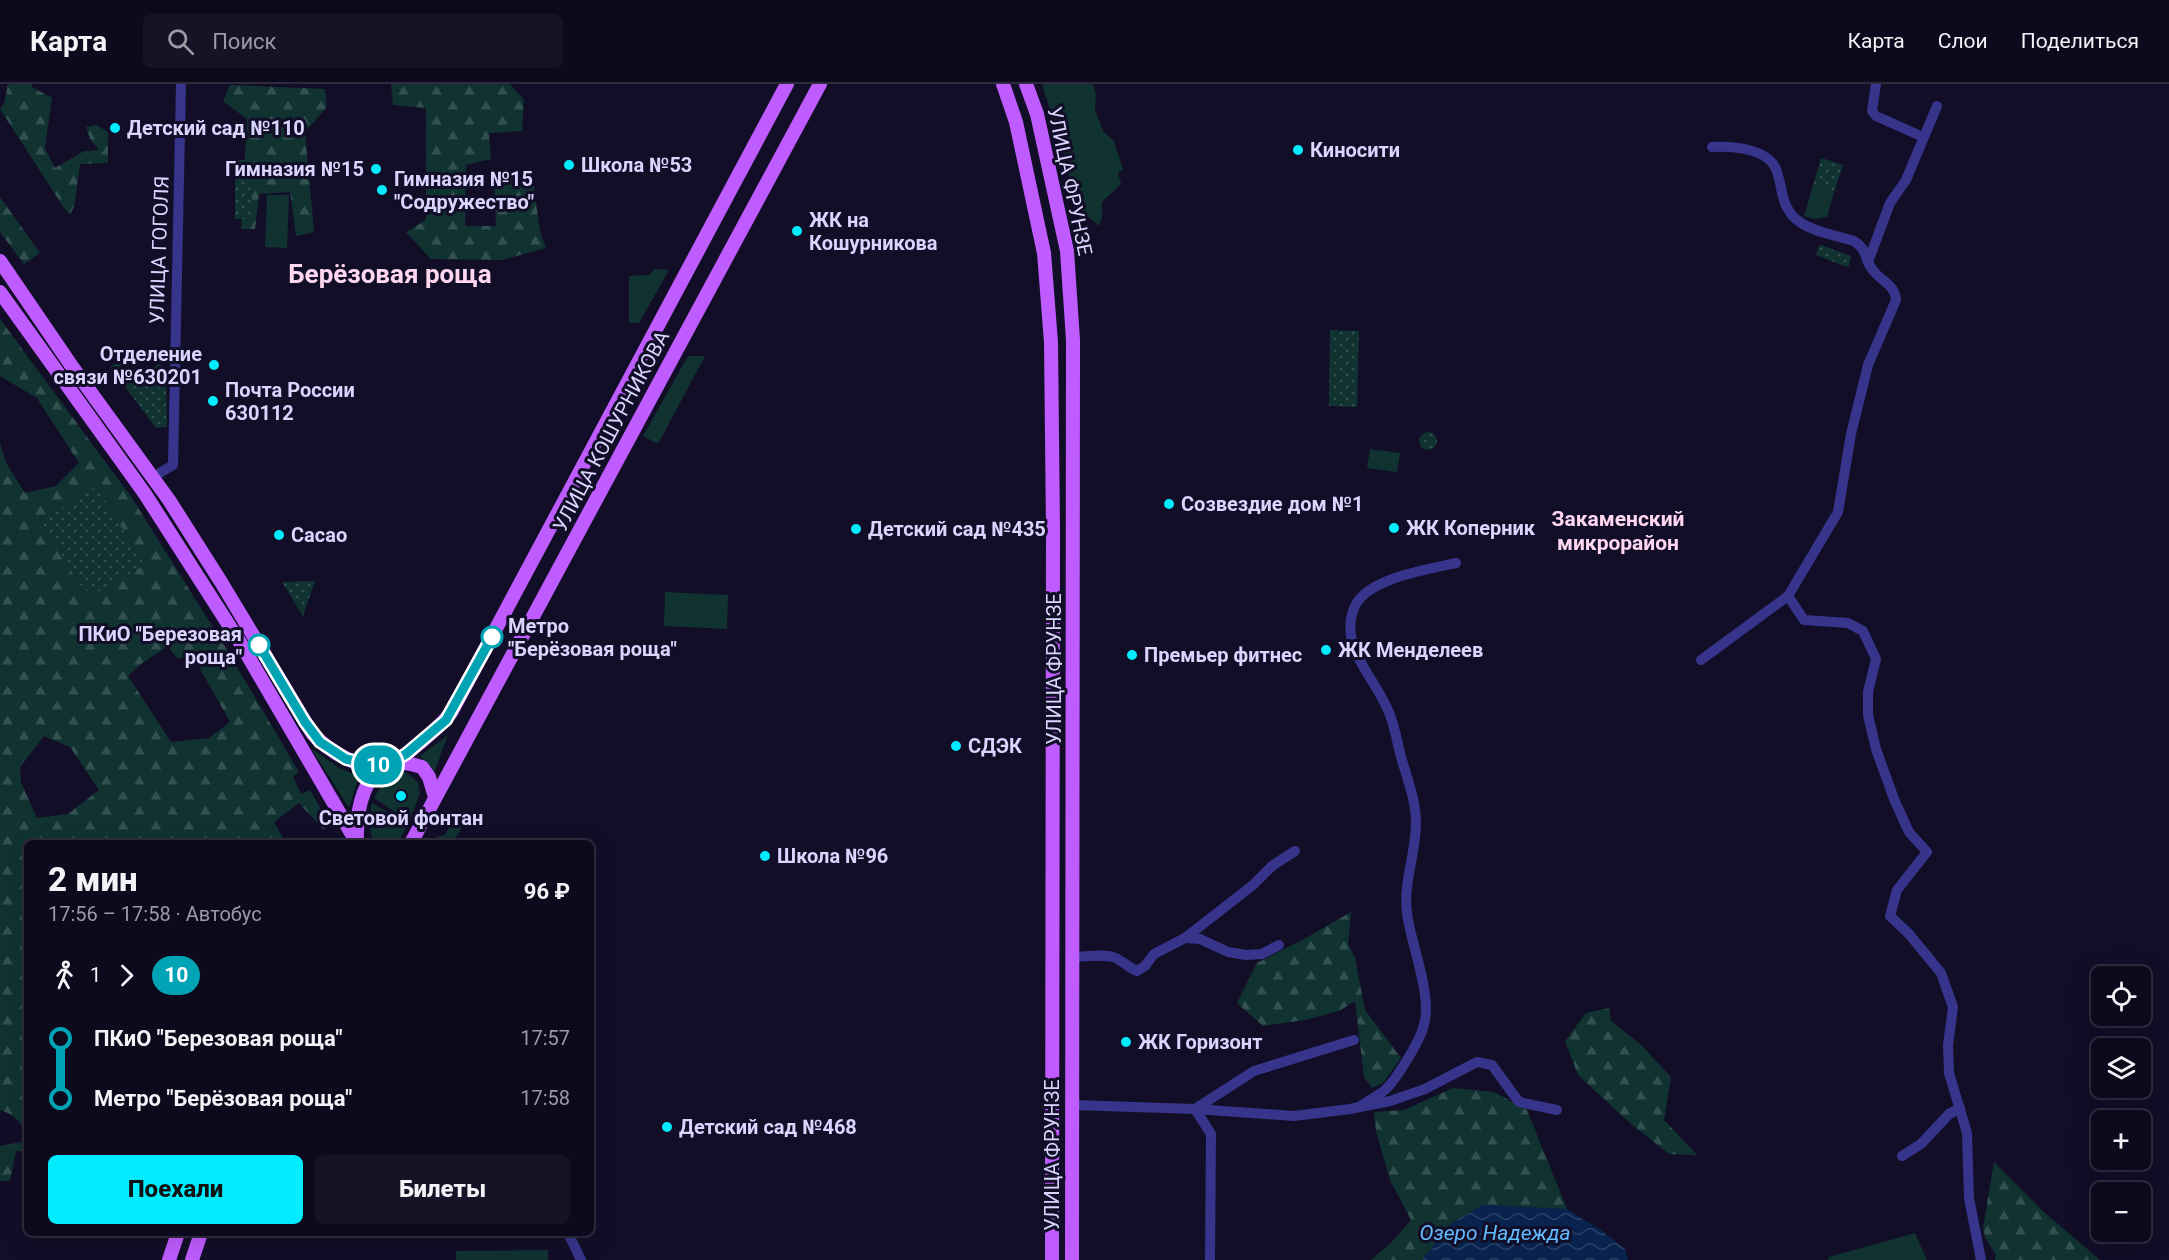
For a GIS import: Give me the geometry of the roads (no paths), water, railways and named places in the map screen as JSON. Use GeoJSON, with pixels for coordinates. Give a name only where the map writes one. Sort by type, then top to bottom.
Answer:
{"type":"FeatureCollection","features":[{"type":"Feature","properties":{"kind":"main road","name":"УЛИЦА КОШУРНИКОВА"},"geometry":{"type":"LineString","coordinates":[[357,840],[356,822],[362,795],[372,778],[387,765],[406,754],[446,720],[452,711],[787,84]]}},
{"type":"Feature","properties":{"kind":"main road","name":"УЛИЦА КОШУРНИКОВА"},"geometry":{"type":"LineString","coordinates":[[413,840],[820,84]]}},
{"type":"Feature","properties":{"kind":"main road","name":"УЛИЦА ФРУНЗЕ"},"geometry":{"type":"LineString","coordinates":[[1003,84],[1016,122],[1044,253],[1051,342],[1052,1260]]}},
{"type":"Feature","properties":{"kind":"main road","name":"УЛИЦА ФРУНЗЕ"},"geometry":{"type":"LineString","coordinates":[[1026,84],[1040,125],[1067,251],[1073,340],[1072,1260]]}},
{"type":"Feature","properties":{"kind":"main road"},"geometry":{"type":"LineString","coordinates":[[0,261],[71,365],[153,477],[211,565],[312,733],[320,742],[346,759],[363,763],[387,765],[399,763],[422,767],[429,777],[435,797]]}},
{"type":"Feature","properties":{"kind":"main road"},"geometry":{"type":"LineString","coordinates":[[0,292],[158,513],[241,644],[355,840]]}},
{"type":"Feature","properties":{"kind":"main road"},"geometry":{"type":"LineString","coordinates":[[1053,603],[1074,601]]}},
{"type":"Feature","properties":{"kind":"main road"},"geometry":{"type":"LineString","coordinates":[[1052,698],[1074,698]]}},
{"type":"Feature","properties":{"kind":"main road"},"geometry":{"type":"LineString","coordinates":[[169,1260],[177,1236]]}},
{"type":"Feature","properties":{"kind":"main road"},"geometry":{"type":"LineString","coordinates":[[192,1260],[200,1236]]}},
{"type":"Feature","properties":{"kind":"street","name":"УЛИЦА ГОГОЛЯ"},"geometry":{"type":"LineString","coordinates":[[153,477],[173,465],[181,84]]}},
{"type":"Feature","properties":{"kind":"street"},"geometry":{"type":"LineString","coordinates":[[1876,84],[1872,111],[1876,117],[1923,137]]}},
{"type":"Feature","properties":{"kind":"street"},"geometry":{"type":"LineString","coordinates":[[1868,262],[1890,203],[1906,180],[1937,106]]}},
{"type":"Feature","properties":{"kind":"street"},"geometry":{"type":"LineString","coordinates":[[1701,660],[1788,596],[1838,512],[1851,434],[1868,365],[1896,300],[1893,289],[1873,271],[1862,246],[1854,241],[1810,227],[1796,219],[1785,206],[1776,169],[1772,163],[1743,149],[1729,146],[1712,147]]}},
{"type":"Feature","properties":{"kind":"street"},"geometry":{"type":"LineString","coordinates":[[1359,1107],[1385,1090],[1394,1077],[1416,1045],[1424,1027],[1426,1010],[1405,897],[1416,824],[1414,803],[1391,716],[1356,653],[1350,636],[1351,619],[1356,603],[1375,586],[1416,572],[1456,563]]}},
{"type":"Feature","properties":{"kind":"street"},"geometry":{"type":"LineString","coordinates":[[1788,596],[1804,620],[1848,623],[1863,631],[1876,658],[1868,692],[1868,716],[1876,749],[1894,800],[1909,832],[1927,852],[1896,890],[1890,916],[1909,934],[1941,973],[1953,1007],[1948,1045],[1949,1073],[1967,1132],[1969,1198],[1981,1260]]}},
{"type":"Feature","properties":{"kind":"street"},"geometry":{"type":"LineString","coordinates":[[1072,957],[1108,957],[1117,959],[1130,969],[1137,971],[1145,966],[1154,954],[1185,938],[1253,885],[1272,866],[1295,851]]}},
{"type":"Feature","properties":{"kind":"street"},"geometry":{"type":"LineString","coordinates":[[1185,938],[1200,939],[1228,952],[1246,955],[1262,954],[1279,945]]}},
{"type":"Feature","properties":{"kind":"street"},"geometry":{"type":"LineString","coordinates":[[1195,1109],[1254,1071],[1354,1040]]}},
{"type":"Feature","properties":{"kind":"street"},"geometry":{"type":"LineString","coordinates":[[1072,1105],[1195,1109],[1294,1116],[1390,1101],[1425,1089],[1477,1062],[1492,1065],[1519,1102],[1557,1110]]}},
{"type":"Feature","properties":{"kind":"street"},"geometry":{"type":"LineString","coordinates":[[1902,1156],[1921,1144],[1949,1114],[1960,1108]]}},
{"type":"Feature","properties":{"kind":"street"},"geometry":{"type":"LineString","coordinates":[[1195,1109],[1211,1134],[1210,1260]]}},
{"type":"Feature","properties":{"kind":"street"},"geometry":{"type":"LineString","coordinates":[[569,1236],[581,1260]]}},
{"type":"Feature","properties":{"kind":"water","name":"Озеро Надежда"},"geometry":{"type":"Polygon","coordinates":[[[1483,1205],[1567,1209],[1601,1230],[1625,1249],[1628,1260],[1422,1260],[1452,1223],[1483,1205]]]}},
{"type":"Feature","properties":{"kind":"place","name":"Детский сад №110"},"geometry":{"type":"Point","coordinates":[115,128]}},
{"type":"Feature","properties":{"kind":"place","name":"Киносити"},"geometry":{"type":"Point","coordinates":[1298,150]}},
{"type":"Feature","properties":{"kind":"place","name":"Школа №53"},"geometry":{"type":"Point","coordinates":[569,165]}},
{"type":"Feature","properties":{"kind":"place","name":"Гимназия №15"},"geometry":{"type":"Point","coordinates":[376,169]}},
{"type":"Feature","properties":{"kind":"place","name":"Гимназия №15 \"Содружество\""},"geometry":{"type":"Point","coordinates":[382,190]}},
{"type":"Feature","properties":{"kind":"place","name":"ЖК на Кошурникова"},"geometry":{"type":"Point","coordinates":[797,231]}},
{"type":"Feature","properties":{"kind":"place","name":"Отделение связи №630201"},"geometry":{"type":"Point","coordinates":[214,365]}},
{"type":"Feature","properties":{"kind":"place","name":"Почта России 630112"},"geometry":{"type":"Point","coordinates":[213,401]}},
{"type":"Feature","properties":{"kind":"place","name":"Созвездие дом №1"},"geometry":{"type":"Point","coordinates":[1169,504]}},
{"type":"Feature","properties":{"kind":"place","name":"ЖК Коперник"},"geometry":{"type":"Point","coordinates":[1394,528]}},
{"type":"Feature","properties":{"kind":"place","name":"Детский сад №435"},"geometry":{"type":"Point","coordinates":[856,529]}},
{"type":"Feature","properties":{"kind":"place","name":"Cacao"},"geometry":{"type":"Point","coordinates":[279,535]}},
{"type":"Feature","properties":{"kind":"place","name":"Метро \"Берёзовая роща\""},"geometry":{"type":"Point","coordinates":[492,637]}},
{"type":"Feature","properties":{"kind":"place","name":"ПКиО \"Березовая роща\""},"geometry":{"type":"Point","coordinates":[259,645]}},
{"type":"Feature","properties":{"kind":"place","name":"ЖК Менделеев"},"geometry":{"type":"Point","coordinates":[1326,650]}},
{"type":"Feature","properties":{"kind":"place","name":"Премьер фитнес"},"geometry":{"type":"Point","coordinates":[1132,655]}},
{"type":"Feature","properties":{"kind":"place","name":"СДЭК"},"geometry":{"type":"Point","coordinates":[956,746]}},
{"type":"Feature","properties":{"kind":"place","name":"Световой фонтан"},"geometry":{"type":"Point","coordinates":[401,796]}},
{"type":"Feature","properties":{"kind":"place","name":"Школа №96"},"geometry":{"type":"Point","coordinates":[765,856]}},
{"type":"Feature","properties":{"kind":"place","name":"ЖК Горизонт"},"geometry":{"type":"Point","coordinates":[1126,1042]}},
{"type":"Feature","properties":{"kind":"place","name":"Детский сад №468"},"geometry":{"type":"Point","coordinates":[667,1127]}},
{"type":"Feature","properties":{"kind":"district","name":"Берёзовая роща"},"geometry":{"type":"Point","coordinates":[390,274]}},
{"type":"Feature","properties":{"kind":"district","name":"Закаменский микрорайон"},"geometry":{"type":"Point","coordinates":[1618,531]}}]}
